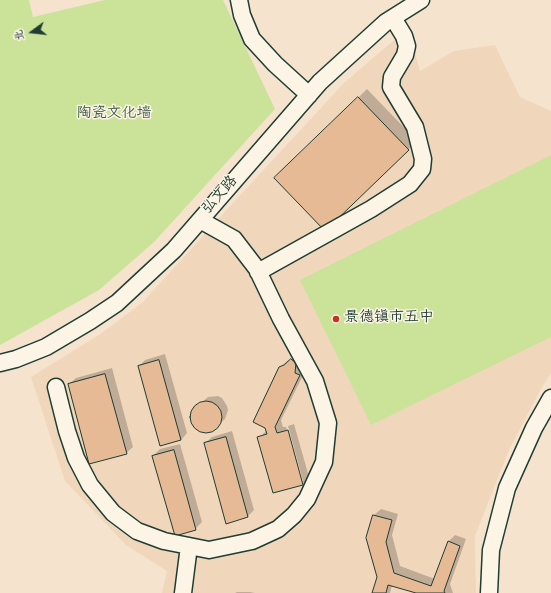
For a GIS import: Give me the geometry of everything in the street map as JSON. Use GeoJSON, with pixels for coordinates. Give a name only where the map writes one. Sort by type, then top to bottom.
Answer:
{"type":"FeatureCollection","features":[{"type":"Feature","properties":{"kind":"street"},"geometry":{"type":"LineString","coordinates":[[239,0],[242,15],[252,40],[308,95]]}},
{"type":"Feature","properties":{"kind":"street","name":"弘文路"},"geometry":{"type":"LineString","coordinates":[[0,363],[16,359],[46,347],[117,303],[174,250],[320,82],[386,22],[421,0]]}},
{"type":"Feature","properties":{"kind":"street"},"geometry":{"type":"LineString","coordinates":[[258,272],[371,209],[410,184],[422,169],[423,159],[415,127],[392,87],[392,77],[405,55],[407,46],[404,36],[393,18]]}},
{"type":"Feature","properties":{"kind":"street"},"geometry":{"type":"LineString","coordinates":[[56,387],[67,431],[76,458],[90,485],[114,513],[137,531],[164,541],[209,550],[252,541],[278,529],[294,515],[307,499],[324,462],[328,423],[315,381],[281,319],[258,272],[234,239],[200,220]]}},
{"type":"Feature","properties":{"kind":"street"},"geometry":{"type":"LineString","coordinates":[[489,593],[491,550],[507,488],[534,428],[551,398]]}},
{"type":"Feature","properties":{"kind":"street"},"geometry":{"type":"LineString","coordinates":[[183,593],[189,546]]}},
{"type":"Feature","properties":{"kind":"shaded area","name":"景德镇市五中"},"geometry":{"type":"Polygon","coordinates":[[[408,28],[420,71],[454,51],[495,45],[520,97],[551,111],[551,373],[509,450],[475,536],[476,593],[162,593],[167,571],[126,545],[65,481],[31,377],[99,335],[143,302],[344,83],[408,28]]]}},
{"type":"Feature","properties":{"kind":"green space","name":"陶瓷文化墙"},"geometry":{"type":"Polygon","coordinates":[[[0,0],[29,0],[33,17],[105,0],[223,0],[275,109],[154,242],[99,290],[0,345],[0,0]]]}},
{"type":"Feature","properties":{"kind":"green space"},"geometry":{"type":"Polygon","coordinates":[[[551,155],[551,337],[371,425],[300,280],[551,155]]]}},
{"type":"Feature","properties":{"kind":"building"},"geometry":{"type":"Polygon","coordinates":[[[358,97],[409,150],[325,231],[274,178],[358,97]]]}},
{"type":"Feature","properties":{"kind":"building"},"geometry":{"type":"Polygon","coordinates":[[[291,359],[296,363],[295,373],[300,375],[275,427],[277,433],[288,430],[303,485],[273,493],[257,437],[267,434],[265,428],[253,422],[279,367],[291,359]]]}},
{"type":"Feature","properties":{"kind":"building"},"geometry":{"type":"Polygon","coordinates":[[[159,360],[181,440],[160,446],[138,366],[159,360]]]}},
{"type":"Feature","properties":{"kind":"building"},"geometry":{"type":"Polygon","coordinates":[[[105,374],[127,454],[89,464],[68,384],[105,374]]]}},
{"type":"Feature","properties":{"kind":"building"},"geometry":{"type":"Polygon","coordinates":[[[206,401],[212,402],[219,408],[222,417],[221,423],[215,430],[206,433],[200,432],[193,426],[190,417],[191,411],[197,404],[206,401]]]}},
{"type":"Feature","properties":{"kind":"building"},"geometry":{"type":"Polygon","coordinates":[[[226,437],[248,517],[226,524],[204,443],[226,437]]]}},
{"type":"Feature","properties":{"kind":"building"},"geometry":{"type":"Polygon","coordinates":[[[174,450],[196,530],[175,536],[152,456],[174,450]]]}},
{"type":"Feature","properties":{"kind":"building"},"geometry":{"type":"Polygon","coordinates":[[[373,515],[392,520],[386,542],[394,573],[431,586],[448,541],[460,546],[444,591],[445,593],[416,593],[388,585],[386,593],[372,593],[377,577],[366,538],[373,515]]]}},
{"type":"Feature","properties":{"kind":"place","name":"景德镇市五中"},"geometry":{"type":"Point","coordinates":[336,319]}}]}
